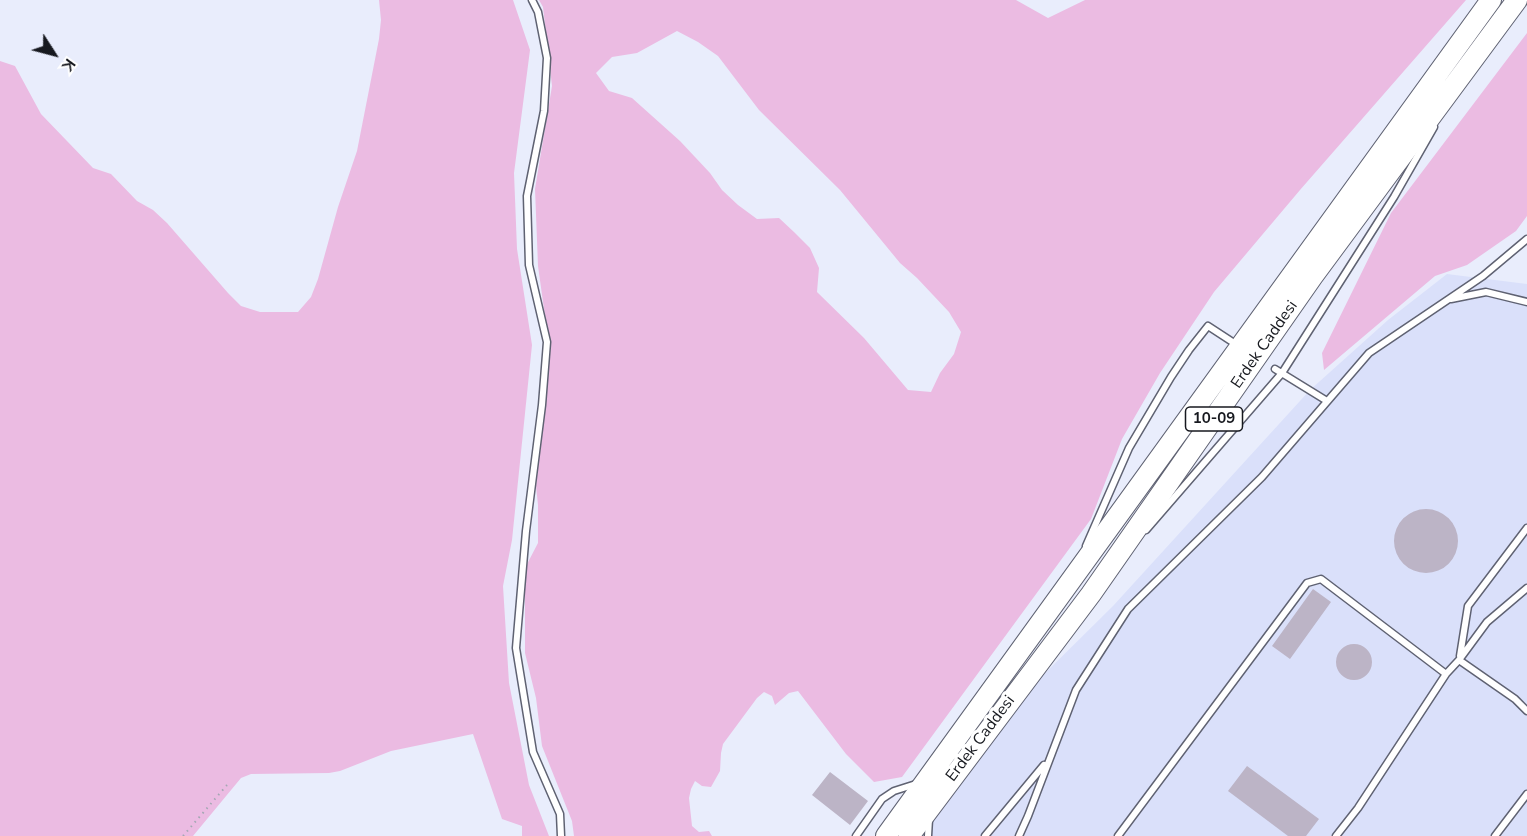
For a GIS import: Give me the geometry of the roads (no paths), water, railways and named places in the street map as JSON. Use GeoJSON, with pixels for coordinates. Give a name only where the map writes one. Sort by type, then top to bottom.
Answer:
{"type":"FeatureCollection","features":[{"type":"Feature","properties":{"kind":"main road","name":"Erdek Caddesi"},"geometry":{"type":"LineString","coordinates":[[909,836],[927,795],[1069,585],[1242,342],[1491,0]]}},
{"type":"Feature","properties":{"kind":"main road","name":"Erdek Caddesi"},"geometry":{"type":"LineString","coordinates":[[886,836],[927,795],[1091,594],[1313,276],[1517,0]]}},
{"type":"Feature","properties":{"kind":"lane"},"geometry":{"type":"LineString","coordinates":[[532,0],[538,12],[547,58],[544,111],[527,196],[529,265],[547,342],[542,405],[525,531],[516,648],[532,752],[560,814],[561,836]]}},
{"type":"Feature","properties":{"kind":"lane"},"geometry":{"type":"LineString","coordinates":[[1144,532],[1282,373],[1394,197],[1470,64]]}},
{"type":"Feature","properties":{"kind":"lane"},"geometry":{"type":"LineString","coordinates":[[1018,836],[1028,816],[1076,690],[1128,609],[1262,477],[1369,353],[1484,276],[1527,239]]}},
{"type":"Feature","properties":{"kind":"lane"},"geometry":{"type":"LineString","coordinates":[[1448,299],[1486,292],[1527,302]]}},
{"type":"Feature","properties":{"kind":"lane"},"geometry":{"type":"LineString","coordinates":[[1069,585],[1130,448],[1171,377],[1208,326],[1231,341]]}},
{"type":"Feature","properties":{"kind":"lane"},"geometry":{"type":"LineString","coordinates":[[1275,369],[1327,401]]}},
{"type":"Feature","properties":{"kind":"lane"},"geometry":{"type":"LineString","coordinates":[[1459,660],[1468,606],[1527,528]]}},
{"type":"Feature","properties":{"kind":"lane"},"geometry":{"type":"LineString","coordinates":[[1091,594],[1137,541]]}},
{"type":"Feature","properties":{"kind":"lane"},"geometry":{"type":"LineString","coordinates":[[1118,836],[1307,583],[1321,579],[1446,674]]}},
{"type":"Feature","properties":{"kind":"lane"},"geometry":{"type":"LineString","coordinates":[[1336,836],[1358,808],[1446,674],[1487,622],[1527,588]]}},
{"type":"Feature","properties":{"kind":"lane"},"geometry":{"type":"LineString","coordinates":[[1459,660],[1515,699],[1527,711]]}},
{"type":"Feature","properties":{"kind":"lane"},"geometry":{"type":"LineString","coordinates":[[985,836],[1048,761]]}},
{"type":"Feature","properties":{"kind":"lane"},"geometry":{"type":"LineString","coordinates":[[856,836],[882,799],[894,790],[927,795],[928,836]]}},
{"type":"Feature","properties":{"kind":"lane"},"geometry":{"type":"LineString","coordinates":[[1495,836],[1527,794]]}}]}
